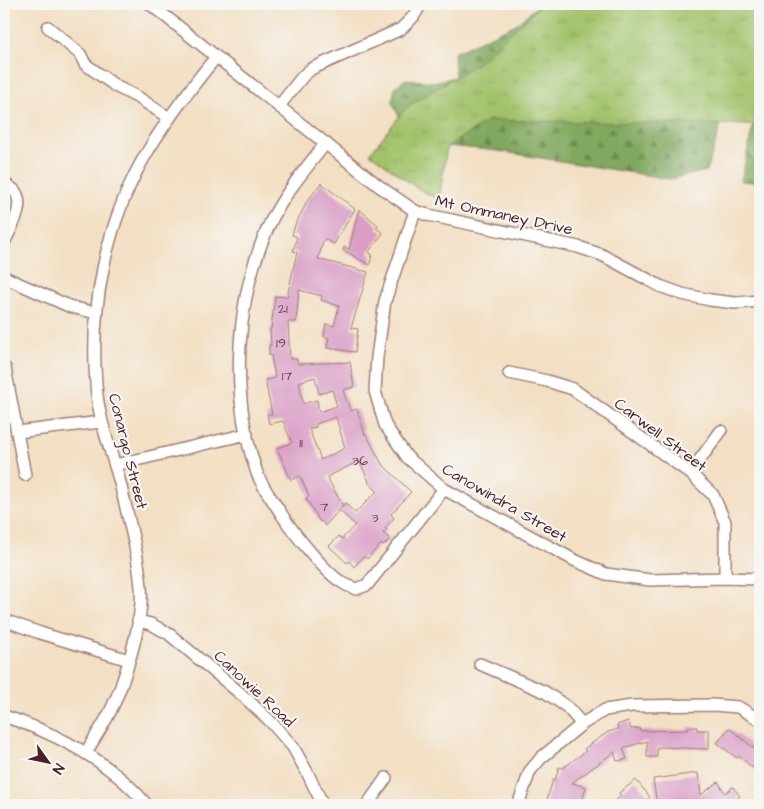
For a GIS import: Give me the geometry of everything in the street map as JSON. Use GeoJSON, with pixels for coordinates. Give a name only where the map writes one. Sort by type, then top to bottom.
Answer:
{"type":"FeatureCollection","features":[{"type":"Feature","properties":{"kind":"street"},"geometry":{"type":"LineString","coordinates":[[279,106],[311,69],[401,29],[414,17],[421,4]]}},
{"type":"Feature","properties":{"kind":"street","name":"Mt Ommaney Drive"},"geometry":{"type":"LineString","coordinates":[[155,5],[216,57],[379,186],[415,210],[602,254],[660,286],[696,298],[735,302],[760,301]]}},
{"type":"Feature","properties":{"kind":"street"},"geometry":{"type":"LineString","coordinates":[[48,28],[80,54],[85,64],[117,87],[139,98],[169,118]]}},
{"type":"Feature","properties":{"kind":"street","name":"Conargo Street"},"geometry":{"type":"LineString","coordinates":[[86,753],[109,714],[129,660],[138,621],[142,589],[133,536],[115,464],[101,422],[96,386],[96,313],[103,272],[116,221],[142,162],[169,118],[216,57]]}},
{"type":"Feature","properties":{"kind":"street"},"geometry":{"type":"LineString","coordinates":[[326,143],[291,188],[272,220],[258,253],[247,290],[241,328],[239,365],[247,434],[257,475],[289,526],[310,551],[341,582],[356,589],[368,585],[444,489]]}},
{"type":"Feature","properties":{"kind":"street"},"geometry":{"type":"LineString","coordinates":[[4,183],[14,190],[18,198],[19,209],[4,243]]}},
{"type":"Feature","properties":{"kind":"street","name":"Canowindra Street"},"geometry":{"type":"LineString","coordinates":[[415,210],[385,301],[377,357],[375,391],[385,425],[407,457],[444,489],[574,560],[606,574],[650,580],[760,579]]}},
{"type":"Feature","properties":{"kind":"street"},"geometry":{"type":"LineString","coordinates":[[4,277],[71,308],[96,313]]}},
{"type":"Feature","properties":{"kind":"street"},"geometry":{"type":"LineString","coordinates":[[5,368],[25,475]]}},
{"type":"Feature","properties":{"kind":"street","name":"Carwell Street"},"geometry":{"type":"LineString","coordinates":[[509,374],[547,381],[572,389],[690,473],[713,495],[725,522],[725,578]]}},
{"type":"Feature","properties":{"kind":"street"},"geometry":{"type":"LineString","coordinates":[[17,432],[101,422]]}},
{"type":"Feature","properties":{"kind":"street"},"geometry":{"type":"LineString","coordinates":[[690,473],[721,430]]}},
{"type":"Feature","properties":{"kind":"street"},"geometry":{"type":"LineString","coordinates":[[115,464],[247,434]]}},
{"type":"Feature","properties":{"kind":"street"},"geometry":{"type":"LineString","coordinates":[[4,620],[129,660]]}},
{"type":"Feature","properties":{"kind":"street","name":"Canowie Road"},"geometry":{"type":"LineString","coordinates":[[138,621],[151,624],[169,634],[241,694],[271,722],[293,747],[323,805]]}},
{"type":"Feature","properties":{"kind":"street"},"geometry":{"type":"LineString","coordinates":[[480,664],[545,692],[567,707],[582,724]]}},
{"type":"Feature","properties":{"kind":"street"},"geometry":{"type":"LineString","coordinates":[[518,805],[530,771],[541,758],[582,724],[605,710],[632,706],[713,705],[738,707],[760,720]]}},
{"type":"Feature","properties":{"kind":"street"},"geometry":{"type":"LineString","coordinates":[[4,716],[58,737],[86,753],[112,772],[147,805]]}},
{"type":"Feature","properties":{"kind":"street"},"geometry":{"type":"LineString","coordinates":[[367,805],[386,778]]}},
{"type":"Feature","properties":{"kind":"green space"},"geometry":{"type":"Polygon","coordinates":[[[540,4],[742,4],[760,17],[760,183],[741,181],[753,125],[721,124],[707,171],[670,179],[498,151],[447,146],[439,200],[417,188],[370,153],[399,117],[392,102],[395,87],[406,79],[433,82],[455,77],[454,53],[516,24],[540,4]]]}},
{"type":"Feature","properties":{"kind":"green space"},"geometry":{"type":"Polygon","coordinates":[[[542,4],[742,4],[760,17],[760,125],[489,120],[447,146],[439,200],[417,188],[370,153],[406,108],[478,63],[542,4]]]}},
{"type":"Feature","properties":{"kind":"building"},"geometry":{"type":"Polygon","coordinates":[[[321,183],[355,209],[334,244],[324,239],[318,259],[368,272],[351,328],[358,329],[355,352],[327,348],[329,338],[324,337],[326,324],[334,326],[339,306],[321,300],[322,296],[299,290],[296,322],[288,322],[290,359],[297,359],[298,364],[350,362],[354,387],[343,390],[350,411],[357,409],[365,435],[382,464],[411,492],[391,514],[394,518],[383,533],[390,539],[383,546],[381,544],[367,559],[364,556],[354,567],[329,546],[339,536],[342,539],[355,525],[339,510],[325,526],[322,521],[320,522],[306,498],[309,496],[300,476],[291,480],[277,448],[292,443],[283,421],[269,424],[267,414],[272,414],[265,380],[275,378],[271,355],[269,355],[269,345],[271,345],[270,329],[275,296],[287,297],[297,252],[293,251],[297,237],[292,235],[306,204],[321,183]],[[315,377],[299,382],[303,404],[317,400],[319,412],[337,406],[332,390],[319,394],[315,377]],[[336,417],[316,424],[316,427],[309,429],[321,460],[345,448],[336,417]],[[359,461],[327,477],[343,506],[345,503],[355,513],[377,491],[368,482],[359,461]]]}},
{"type":"Feature","properties":{"kind":"building"},"geometry":{"type":"Polygon","coordinates":[[[359,209],[379,226],[376,228],[383,233],[368,253],[372,254],[370,265],[343,250],[344,247],[349,249],[359,209]]]}},
{"type":"Feature","properties":{"kind":"building"},"geometry":{"type":"Polygon","coordinates":[[[628,721],[631,729],[639,728],[640,731],[688,730],[688,727],[697,727],[697,730],[709,730],[709,749],[657,747],[657,757],[647,757],[647,741],[623,748],[627,759],[617,761],[614,752],[572,783],[586,787],[581,805],[545,805],[559,767],[563,768],[586,751],[584,749],[608,732],[618,729],[617,725],[628,721]]]}},
{"type":"Feature","properties":{"kind":"building"},"geometry":{"type":"Polygon","coordinates":[[[729,728],[760,753],[760,774],[739,756],[737,758],[717,743],[729,728]]]}},
{"type":"Feature","properties":{"kind":"building"},"geometry":{"type":"Polygon","coordinates":[[[698,773],[701,795],[718,782],[725,793],[733,787],[740,796],[736,799],[741,805],[657,805],[653,779],[698,773]]]}},
{"type":"Feature","properties":{"kind":"building"},"geometry":{"type":"Polygon","coordinates":[[[636,780],[650,797],[640,805],[610,805],[621,796],[619,793],[636,780]]]}}]}
